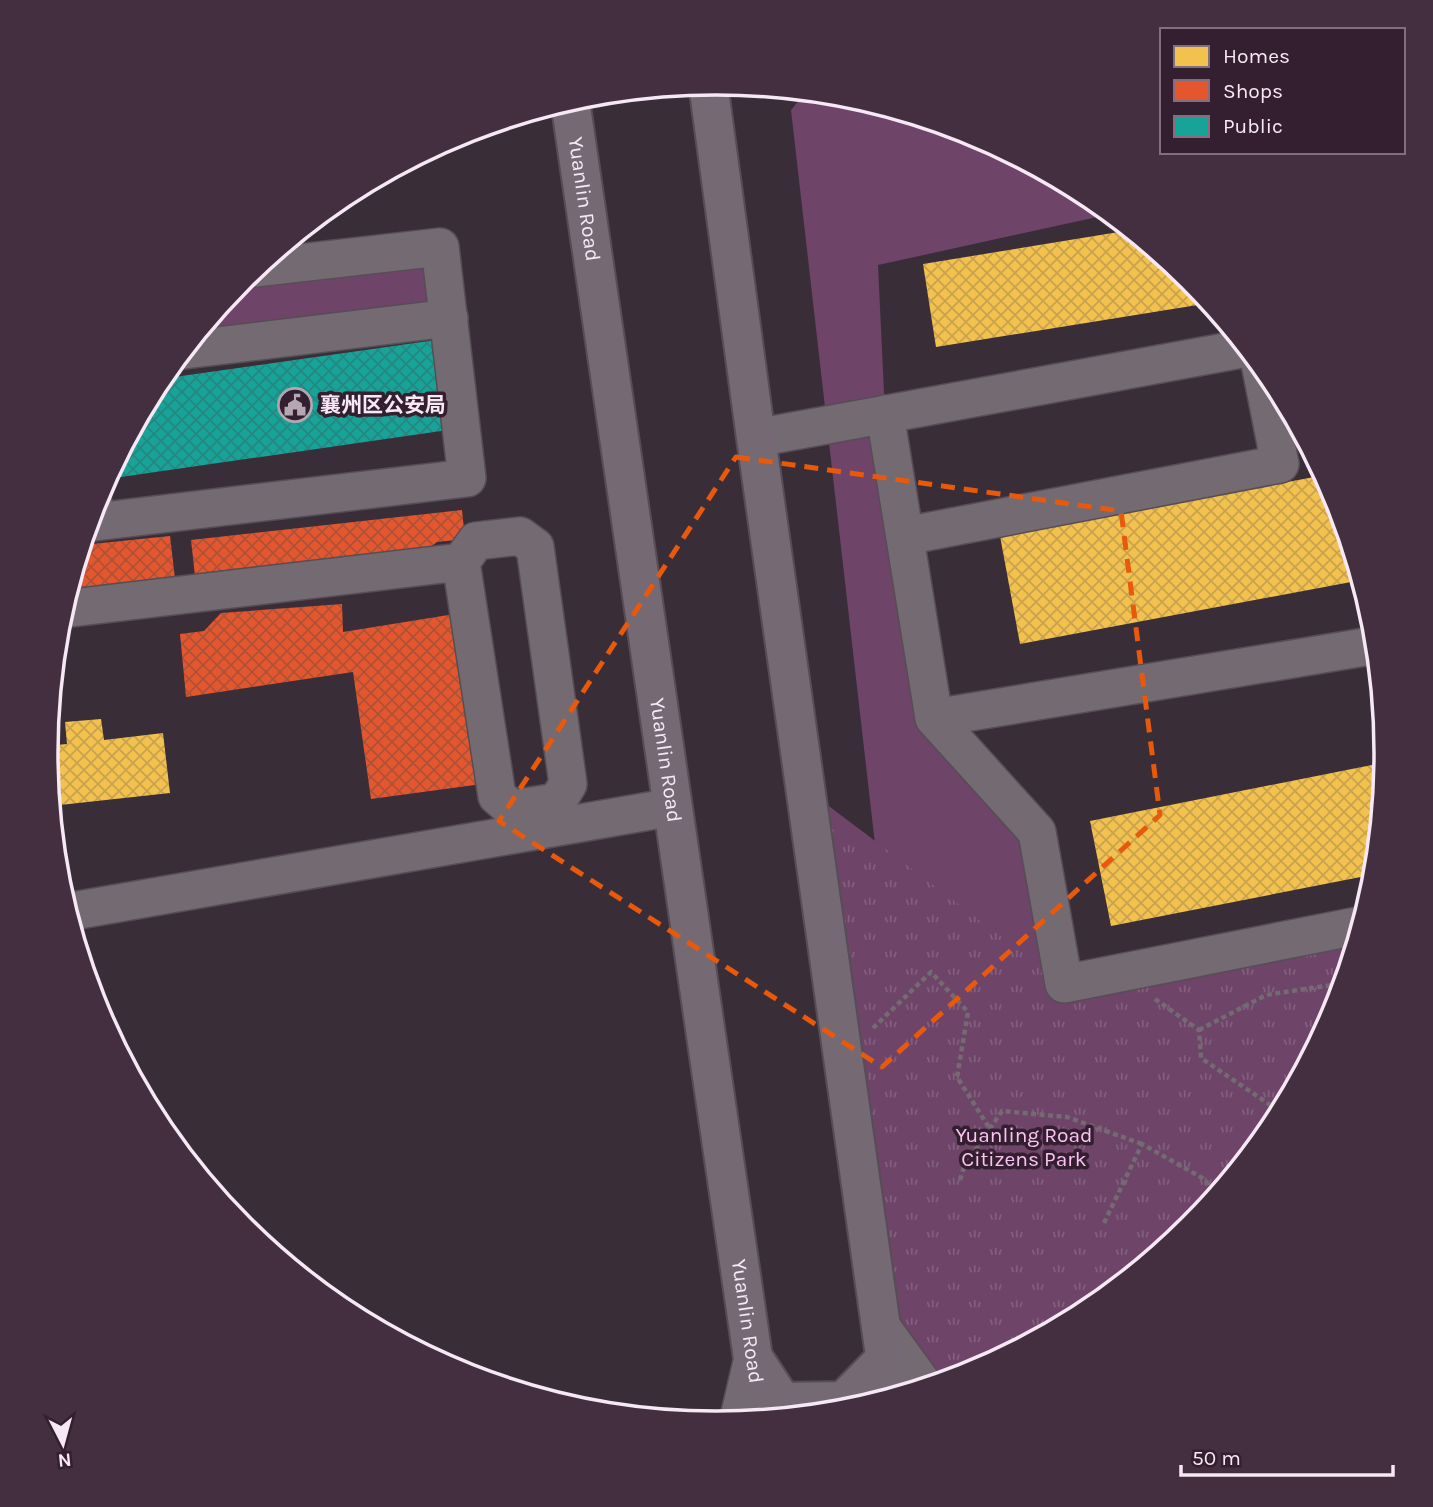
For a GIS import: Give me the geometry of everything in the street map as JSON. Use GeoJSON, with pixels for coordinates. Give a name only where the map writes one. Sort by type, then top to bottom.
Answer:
{"type":"FeatureCollection","features":[{"type":"Feature","properties":{"kind":"main road"},"geometry":{"type":"LineString","coordinates":[[710,95],[890,1389]]}},
{"type":"Feature","properties":{"kind":"main road","name":"Yuanlin Road"},"geometry":{"type":"LineString","coordinates":[[572,111],[761,1411]]}},
{"type":"Feature","properties":{"kind":"main road"},"geometry":{"type":"LineString","coordinates":[[845,1400],[883,1342]]}},
{"type":"Feature","properties":{"kind":"main road"},"geometry":{"type":"LineString","coordinates":[[753,1357],[782,1402],[838,1401]]}},
{"type":"Feature","properties":{"kind":"street"},"geometry":{"type":"LineString","coordinates":[[101,521],[467,478],[440,247],[275,264]]}},
{"type":"Feature","properties":{"kind":"street"},"geometry":{"type":"LineString","coordinates":[[197,348],[449,318]]}},
{"type":"Feature","properties":{"kind":"street"},"geometry":{"type":"LineString","coordinates":[[756,438],[1237,350]]}},
{"type":"Feature","properties":{"kind":"street"},"geometry":{"type":"LineString","coordinates":[[905,536],[1280,464],[1265,390]]}},
{"type":"Feature","properties":{"kind":"street"},"geometry":{"type":"LineString","coordinates":[[885,414],[934,718],[1037,832],[1064,985],[1352,927]]}},
{"type":"Feature","properties":{"kind":"street"},"geometry":{"type":"LineString","coordinates":[[520,536],[536,547],[568,784],[557,802],[543,817],[512,809],[497,796],[461,562],[476,541],[520,536]]}},
{"type":"Feature","properties":{"kind":"street"},"geometry":{"type":"LineString","coordinates":[[74,608],[461,562]]}},
{"type":"Feature","properties":{"kind":"street"},"geometry":{"type":"LineString","coordinates":[[934,718],[1367,647]]}},
{"type":"Feature","properties":{"kind":"street"},"geometry":{"type":"LineString","coordinates":[[77,910],[543,817],[673,807]]}},
{"type":"Feature","properties":{"kind":"street"},"geometry":{"type":"LineString","coordinates":[[883,1342],[919,1380]]}},
{"type":"Feature","properties":{"kind":"street"},"geometry":{"type":"LineString","coordinates":[[740,1411],[753,1357]]}},
{"type":"Feature","properties":{"kind":"path"},"geometry":{"type":"LineString","coordinates":[[843,1057],[931,972],[968,1012],[957,1077],[990,1129]]}},
{"type":"Feature","properties":{"kind":"path"},"geometry":{"type":"LineString","coordinates":[[1120,973],[1199,1030]]}},
{"type":"Feature","properties":{"kind":"path"},"geometry":{"type":"LineString","coordinates":[[1199,1030],[1266,995],[1333,985]]}},
{"type":"Feature","properties":{"kind":"path"},"geometry":{"type":"LineString","coordinates":[[1199,1030],[1201,1058],[1272,1106]]}},
{"type":"Feature","properties":{"kind":"path"},"geometry":{"type":"LineString","coordinates":[[960,1180],[964,1167],[1002,1111],[1068,1117],[1142,1144],[1206,1180],[1209,1191]]}},
{"type":"Feature","properties":{"kind":"path"},"geometry":{"type":"LineString","coordinates":[[1104,1223],[1142,1144]]}},
{"type":"Feature","properties":{"kind":"highlighted area"},"geometry":{"type":"Polygon","coordinates":[[[736,457],[1121,511],[1160,815],[882,1067],[499,821],[736,457]]]}},
{"type":"Feature","properties":{"kind":"green space"},"geometry":{"type":"Polygon","coordinates":[[[802,100],[887,117],[928,130],[1008,163],[1046,183],[1098,217],[878,265],[885,414],[934,718],[1030,824],[1064,984],[1323,1010],[1287,1083],[1239,1155],[1212,1188],[1151,1249],[1073,1307],[922,1255],[791,110],[802,100]]]}},
{"type":"Feature","properties":{"kind":"green space"},"geometry":{"type":"Polygon","coordinates":[[[440,247],[449,318],[197,348],[221,319],[264,275],[440,247]]]}},
{"type":"Feature","properties":{"kind":"green space","name":"Yuanling Road Citizens Park"},"geometry":{"type":"Polygon","coordinates":[[[805,788],[1064,984],[1352,927],[1325,1006],[1287,1083],[1239,1155],[1212,1188],[1151,1249],[1118,1276],[1046,1324],[969,1362],[920,1380],[881,1326],[805,788]]]}},
{"type":"Feature","properties":{"kind":"building: Homes"},"geometry":{"type":"Polygon","coordinates":[[[1119,232],[1151,258],[1198,305],[936,347],[923,264],[1119,232]]]}},
{"type":"Feature","properties":{"kind":"building: Homes"},"geometry":{"type":"Polygon","coordinates":[[[1314,477],[1340,542],[1351,582],[1020,644],[1000,536],[1314,477]]]}},
{"type":"Feature","properties":{"kind":"building: Homes"},"geometry":{"type":"Polygon","coordinates":[[[101,719],[104,740],[163,733],[170,793],[60,805],[58,745],[67,744],[65,722],[101,719]]]}},
{"type":"Feature","properties":{"kind":"building: Homes"},"geometry":{"type":"Polygon","coordinates":[[[1375,764],[1370,839],[1364,876],[1111,926],[1090,821],[1375,764]]]}},
{"type":"Feature","properties":{"kind":"building: Shops"},"geometry":{"type":"Polygon","coordinates":[[[462,510],[465,539],[437,542],[411,562],[196,585],[191,540],[462,510]]]}},
{"type":"Feature","properties":{"kind":"building: Shops"},"geometry":{"type":"Polygon","coordinates":[[[170,536],[176,587],[77,597],[92,544],[170,536]]]}},
{"type":"Feature","properties":{"kind":"building: Shops"},"geometry":{"type":"Polygon","coordinates":[[[342,604],[343,632],[461,613],[482,784],[371,799],[353,672],[186,697],[180,634],[204,631],[221,613],[342,604]]]}},
{"type":"Feature","properties":{"kind":"building: Public","name":"襄州区公安局"},"geometry":{"type":"Polygon","coordinates":[[[436,340],[448,430],[119,477],[146,424],[177,377],[436,340]]]}},
{"type":"Feature","properties":{"kind":"place","name":"襄州区公安局"},"geometry":{"type":"Point","coordinates":[295,405]}}]}
